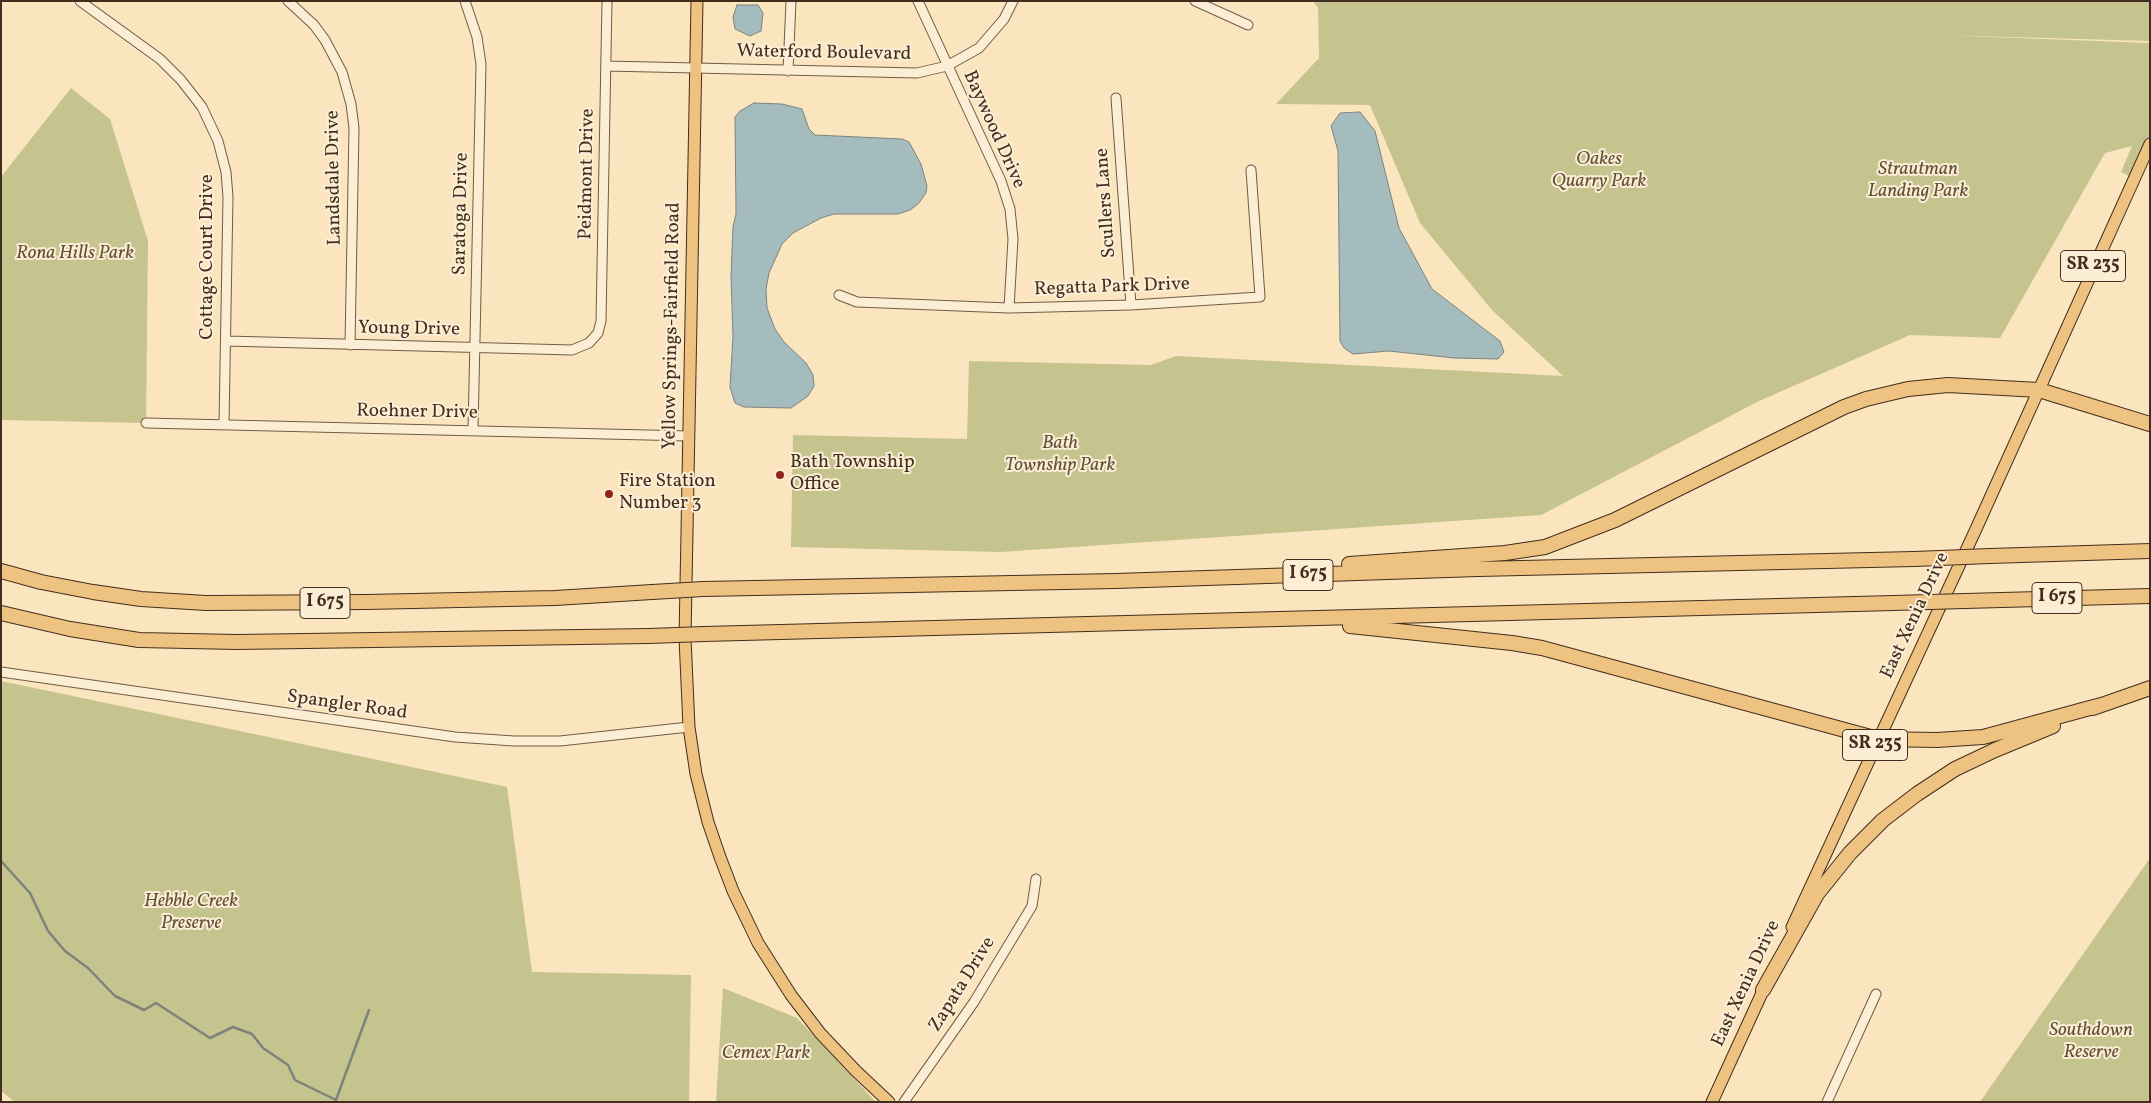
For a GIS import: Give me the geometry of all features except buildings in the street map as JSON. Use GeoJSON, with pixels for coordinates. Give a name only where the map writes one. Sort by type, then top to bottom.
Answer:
{"type":"FeatureCollection","features":[{"type":"Feature","properties":{"kind":"highway"},"geometry":{"type":"LineString","coordinates":[[1116,581],[1504,553],[1545,547],[1615,520],[1818,419],[1866,399],[1908,389],[1948,385],[2038,390],[2150,424]]}},
{"type":"Feature","properties":{"kind":"highway","name":"I 675"},"geometry":{"type":"LineString","coordinates":[[1,571],[41,582],[141,599],[206,603],[366,602],[555,598],[703,589],[1116,581],[1478,569],[2150,552]]}},
{"type":"Feature","properties":{"kind":"highway","name":"I 675"},"geometry":{"type":"LineString","coordinates":[[1,613],[70,629],[139,640],[237,642],[649,636],[1244,622],[2150,596]]}},
{"type":"Feature","properties":{"kind":"highway"},"geometry":{"type":"LineString","coordinates":[[1244,622],[1346,626],[1512,643],[1542,648],[1878,739],[1937,740],[1983,737],[2101,705]]}},
{"type":"Feature","properties":{"kind":"highway"},"geometry":{"type":"LineString","coordinates":[[1764,990],[1817,894],[1850,853],[1883,820],[1916,794],[1955,769],[2003,746],[2101,705],[2148,688]]}},
{"type":"Feature","properties":{"kind":"main road","name":"Yellow Springs-Fairfield Road"},"geometry":{"type":"LineString","coordinates":[[697,1],[684,638],[689,727],[696,774],[708,822],[733,891],[758,943],[791,995],[820,1032],[856,1071],[889,1102]]}},
{"type":"Feature","properties":{"kind":"main road","name":"East Xenia Drive"},"geometry":{"type":"LineString","coordinates":[[1712,1102],[1968,547],[2150,144]]}},
{"type":"Feature","properties":{"kind":"street","name":"Cottage Court Drive"},"geometry":{"type":"LineString","coordinates":[[80,1],[167,65],[192,93],[211,123],[222,156],[228,187],[224,424]]}},
{"type":"Feature","properties":{"kind":"street","name":"Landsdale Drive"},"geometry":{"type":"LineString","coordinates":[[288,1],[314,25],[325,40],[342,72],[351,104],[354,128],[350,345]]}},
{"type":"Feature","properties":{"kind":"street","name":"Saratoga Drive"},"geometry":{"type":"LineString","coordinates":[[464,1],[477,37],[481,64],[473,430]]}},
{"type":"Feature","properties":{"kind":"street","name":"Peidmont Drive"},"geometry":{"type":"LineString","coordinates":[[590,343],[598,333],[601,321],[607,1]]}},
{"type":"Feature","properties":{"kind":"street"},"geometry":{"type":"LineString","coordinates":[[788,71],[791,1]]}},
{"type":"Feature","properties":{"kind":"street","name":"Baywood Drive"},"geometry":{"type":"LineString","coordinates":[[918,1],[1001,181],[1010,209],[1013,239],[1010,308]]}},
{"type":"Feature","properties":{"kind":"street","name":"Waterford Boulevard"},"geometry":{"type":"LineString","coordinates":[[606,66],[917,73],[947,66],[979,48],[1004,19],[1013,1]]}},
{"type":"Feature","properties":{"kind":"street"},"geometry":{"type":"LineString","coordinates":[[1195,1],[1248,25]]}},
{"type":"Feature","properties":{"kind":"street","name":"Scullers Lane"},"geometry":{"type":"LineString","coordinates":[[1116,98],[1131,306]]}},
{"type":"Feature","properties":{"kind":"street","name":"Regatta Park Drive"},"geometry":{"type":"LineString","coordinates":[[839,295],[857,302],[1010,308],[1131,306],[1260,298],[1251,170]]}},
{"type":"Feature","properties":{"kind":"street","name":"Young Drive"},"geometry":{"type":"LineString","coordinates":[[226,341],[572,350],[590,343]]}},
{"type":"Feature","properties":{"kind":"street","name":"Roehner Drive"},"geometry":{"type":"LineString","coordinates":[[146,423],[689,436]]}},
{"type":"Feature","properties":{"kind":"street","name":"Spangler Road"},"geometry":{"type":"LineString","coordinates":[[1,672],[455,738],[560,741],[689,727]]}},
{"type":"Feature","properties":{"kind":"street","name":"Zapata Drive"},"geometry":{"type":"LineString","coordinates":[[904,1102],[974,1002],[1032,906],[1036,879]]}},
{"type":"Feature","properties":{"kind":"street"},"geometry":{"type":"LineString","coordinates":[[1828,1102],[1876,994]]}},
{"type":"Feature","properties":{"kind":"green space"},"geometry":{"type":"Polygon","coordinates":[[[1313,1],[2150,1],[2150,41],[1938,35],[2150,43],[2150,146],[2135,179],[2121,172],[2132,146],[2105,153],[2000,338],[1910,335],[1759,401],[1541,515],[1001,552],[791,547],[793,435],[967,439],[969,361],[1151,365],[1176,356],[1563,376],[1492,310],[1420,223],[1370,105],[1276,104],[1319,58],[1318,8],[1313,1]]]}},
{"type":"Feature","properties":{"kind":"green space","name":"Rona Hills Park"},"geometry":{"type":"Polygon","coordinates":[[[71,88],[110,119],[148,241],[146,423],[1,420],[1,177],[71,88]]]}},
{"type":"Feature","properties":{"kind":"green space","name":"Hebble Creek Preserve"},"geometry":{"type":"Polygon","coordinates":[[[1,681],[507,787],[532,972],[691,975],[689,1102],[15,1102],[1,1091],[1,681]]]}},
{"type":"Feature","properties":{"kind":"green space","name":"Southdown Reserve"},"geometry":{"type":"Polygon","coordinates":[[[2150,858],[2150,1102],[1980,1102],[2150,858]]]}},
{"type":"Feature","properties":{"kind":"green space","name":"Cemex Park"},"geometry":{"type":"Polygon","coordinates":[[[723,988],[797,1018],[876,1102],[716,1102],[723,988]]]}},
{"type":"Feature","properties":{"kind":"water"},"geometry":{"type":"Polygon","coordinates":[[[737,5],[758,5],[763,13],[761,31],[750,36],[735,29],[733,17],[737,5]]]}},
{"type":"Feature","properties":{"kind":"water"},"geometry":{"type":"Polygon","coordinates":[[[754,103],[782,104],[802,109],[809,129],[815,135],[902,139],[909,142],[921,164],[927,186],[926,193],[918,204],[910,210],[898,214],[834,214],[821,218],[793,233],[782,244],[769,273],[766,289],[767,308],[775,329],[784,342],[806,363],[813,375],[814,386],[808,396],[791,408],[744,407],[735,403],[730,387],[733,336],[731,277],[733,227],[736,214],[735,117],[740,111],[754,103]]]}},
{"type":"Feature","properties":{"kind":"water"},"geometry":{"type":"Polygon","coordinates":[[[1360,112],[1375,131],[1399,228],[1432,289],[1500,341],[1504,352],[1498,359],[1454,358],[1389,351],[1353,354],[1344,348],[1340,341],[1338,151],[1331,126],[1340,113],[1360,112]]]}},
{"type":"Feature","properties":{"kind":"waterway"},"geometry":{"type":"LineString","coordinates":[[1,861],[30,893],[48,931],[65,951],[88,968],[115,996],[144,1010],[156,1003],[210,1038],[233,1027],[252,1034],[263,1048],[288,1065],[295,1080],[336,1100],[369,1010]]}},
{"type":"Feature","properties":{"kind":"place","name":"Bath Township Office"},"geometry":{"type":"Point","coordinates":[780,475]}},
{"type":"Feature","properties":{"kind":"place","name":"Fire Station Number 3"},"geometry":{"type":"Point","coordinates":[609,494]}},
{"type":"Feature","properties":{"kind":"park label","name":"Oakes Quarry Park"},"geometry":{"type":"Point","coordinates":[1599,172]}},
{"type":"Feature","properties":{"kind":"park label","name":"Strautman Landing Park"},"geometry":{"type":"Point","coordinates":[1918,182]}},
{"type":"Feature","properties":{"kind":"park label","name":"Bath Township Park"},"geometry":{"type":"Point","coordinates":[1060,456]}}]}
